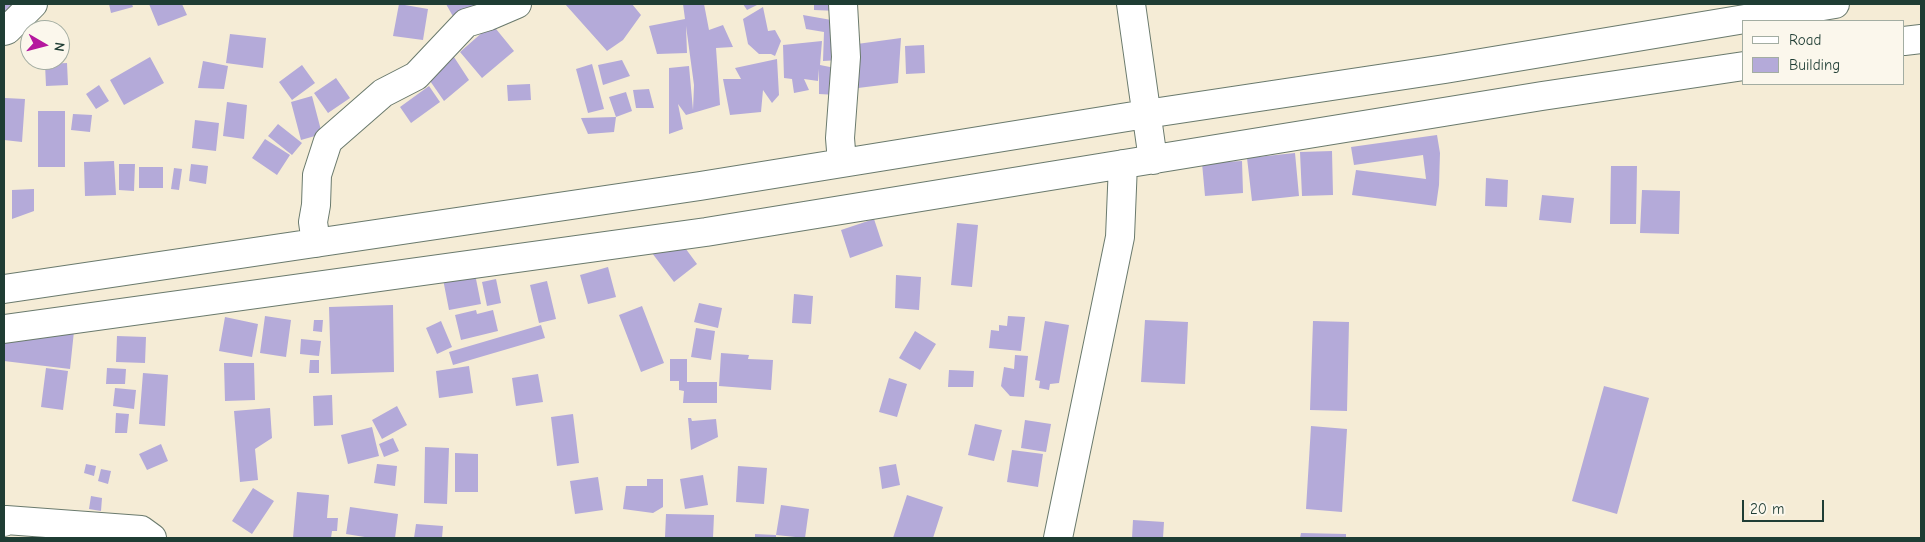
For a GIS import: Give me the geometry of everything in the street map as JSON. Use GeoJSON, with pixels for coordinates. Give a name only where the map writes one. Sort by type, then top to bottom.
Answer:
{"type":"FeatureCollection","features":[{"type":"Feature","properties":{"kind":"street"},"geometry":{"type":"LineString","coordinates":[[4,31],[33,4]]}},
{"type":"Feature","properties":{"kind":"street"},"geometry":{"type":"LineString","coordinates":[[316,243],[313,222],[317,175],[328,141],[383,93],[416,76],[466,22],[489,16],[517,4]]}},
{"type":"Feature","properties":{"kind":"street"},"geometry":{"type":"LineString","coordinates":[[842,163],[840,138],[846,57],[843,4]]}},
{"type":"Feature","properties":{"kind":"street"},"geometry":{"type":"LineString","coordinates":[[1131,4],[1153,160]]}},
{"type":"Feature","properties":{"kind":"street"},"geometry":{"type":"LineString","coordinates":[[4,289],[681,189],[1146,114],[1445,69],[1835,4]]}},
{"type":"Feature","properties":{"kind":"street"},"geometry":{"type":"LineString","coordinates":[[1905,42],[1921,39]]}},
{"type":"Feature","properties":{"kind":"street"},"geometry":{"type":"LineString","coordinates":[[4,329],[706,232],[1542,96],[1742,66]]}},
{"type":"Feature","properties":{"kind":"street"},"geometry":{"type":"LineString","coordinates":[[1058,538],[1120,237],[1123,164]]}},
{"type":"Feature","properties":{"kind":"street"},"geometry":{"type":"LineString","coordinates":[[4,522],[6,520],[141,530],[152,538]]}},
{"type":"Feature","properties":{"kind":"building"},"geometry":{"type":"Polygon","coordinates":[[[4,4],[17,4],[4,26],[4,4]]]}},
{"type":"Feature","properties":{"kind":"building"},"geometry":{"type":"Polygon","coordinates":[[[109,4],[132,4],[133,7],[111,13],[109,4]]]}},
{"type":"Feature","properties":{"kind":"building"},"geometry":{"type":"Polygon","coordinates":[[[149,4],[182,4],[187,15],[158,26],[149,4]]]}},
{"type":"Feature","properties":{"kind":"building"},"geometry":{"type":"Polygon","coordinates":[[[399,4],[428,9],[423,40],[393,36],[399,4]]]}},
{"type":"Feature","properties":{"kind":"building"},"geometry":{"type":"Polygon","coordinates":[[[446,4],[477,4],[478,7],[455,20],[446,4]]]}},
{"type":"Feature","properties":{"kind":"building"},"geometry":{"type":"Polygon","coordinates":[[[565,4],[632,4],[641,15],[623,40],[607,51],[565,4]]]}},
{"type":"Feature","properties":{"kind":"building"},"geometry":{"type":"Polygon","coordinates":[[[683,4],[704,4],[709,30],[723,25],[733,47],[716,48],[720,105],[686,115],[678,104],[683,129],[669,134],[669,68],[689,66],[693,110],[694,85],[686,26],[687,53],[657,54],[649,26],[685,19],[683,4]]]}},
{"type":"Feature","properties":{"kind":"building"},"geometry":{"type":"Polygon","coordinates":[[[743,4],[759,4],[747,10],[743,4]]]}},
{"type":"Feature","properties":{"kind":"building"},"geometry":{"type":"Polygon","coordinates":[[[814,4],[838,4],[838,11],[814,10],[814,4]]]}},
{"type":"Feature","properties":{"kind":"building"},"geometry":{"type":"Polygon","coordinates":[[[763,7],[768,31],[775,30],[781,41],[775,56],[759,54],[748,44],[743,19],[763,7]]]}},
{"type":"Feature","properties":{"kind":"building"},"geometry":{"type":"Polygon","coordinates":[[[803,15],[837,21],[840,60],[823,61],[824,32],[806,29],[803,15]]]}},
{"type":"Feature","properties":{"kind":"building"},"geometry":{"type":"Polygon","coordinates":[[[492,24],[514,51],[482,78],[460,52],[492,24]]]}},
{"type":"Feature","properties":{"kind":"building"},"geometry":{"type":"Polygon","coordinates":[[[230,34],[266,38],[263,68],[226,63],[230,34]]]}},
{"type":"Feature","properties":{"kind":"building"},"geometry":{"type":"Polygon","coordinates":[[[901,38],[898,83],[858,88],[857,44],[901,38]]]}},
{"type":"Feature","properties":{"kind":"building"},"geometry":{"type":"Polygon","coordinates":[[[822,41],[820,65],[840,69],[837,95],[819,94],[819,69],[818,81],[804,79],[809,90],[794,93],[792,79],[784,78],[783,45],[822,41]]]}},
{"type":"Feature","properties":{"kind":"building"},"geometry":{"type":"Polygon","coordinates":[[[924,45],[925,73],[906,74],[905,46],[924,45]]]}},
{"type":"Feature","properties":{"kind":"building"},"geometry":{"type":"Polygon","coordinates":[[[452,54],[469,80],[444,101],[428,78],[452,54]]]}},
{"type":"Feature","properties":{"kind":"building"},"geometry":{"type":"Polygon","coordinates":[[[150,57],[164,83],[124,105],[110,80],[150,57]]]}},
{"type":"Feature","properties":{"kind":"building"},"geometry":{"type":"Polygon","coordinates":[[[777,59],[779,95],[772,103],[763,90],[761,112],[730,115],[723,79],[741,79],[735,68],[777,59]]]}},
{"type":"Feature","properties":{"kind":"building"},"geometry":{"type":"Polygon","coordinates":[[[622,60],[630,76],[603,85],[598,65],[622,60]]]}},
{"type":"Feature","properties":{"kind":"building"},"geometry":{"type":"Polygon","coordinates":[[[203,61],[228,66],[224,89],[198,88],[203,61]]]}},
{"type":"Feature","properties":{"kind":"building"},"geometry":{"type":"Polygon","coordinates":[[[592,64],[604,109],[588,113],[576,69],[592,64]]]}},
{"type":"Feature","properties":{"kind":"building"},"geometry":{"type":"Polygon","coordinates":[[[302,65],[315,83],[292,100],[279,82],[302,65]]]}},
{"type":"Feature","properties":{"kind":"building"},"geometry":{"type":"Polygon","coordinates":[[[45,70],[67,70],[68,85],[46,86],[45,70]]]}},
{"type":"Feature","properties":{"kind":"building"},"geometry":{"type":"Polygon","coordinates":[[[336,78],[350,98],[328,113],[314,93],[336,78]]]}},
{"type":"Feature","properties":{"kind":"building"},"geometry":{"type":"Polygon","coordinates":[[[530,84],[531,100],[508,101],[507,85],[530,84]]]}},
{"type":"Feature","properties":{"kind":"building"},"geometry":{"type":"Polygon","coordinates":[[[99,85],[109,101],[96,109],[86,94],[99,85]]]}},
{"type":"Feature","properties":{"kind":"building"},"geometry":{"type":"Polygon","coordinates":[[[429,86],[440,102],[411,123],[400,107],[429,86]]]}},
{"type":"Feature","properties":{"kind":"building"},"geometry":{"type":"Polygon","coordinates":[[[649,89],[654,108],[636,108],[633,90],[649,89]]]}},
{"type":"Feature","properties":{"kind":"building"},"geometry":{"type":"Polygon","coordinates":[[[626,92],[632,111],[616,117],[609,97],[626,92]]]}},
{"type":"Feature","properties":{"kind":"building"},"geometry":{"type":"Polygon","coordinates":[[[312,96],[322,134],[301,140],[291,102],[312,96]]]}},
{"type":"Feature","properties":{"kind":"building"},"geometry":{"type":"Polygon","coordinates":[[[5,98],[25,99],[22,142],[4,140],[5,98]]]}},
{"type":"Feature","properties":{"kind":"building"},"geometry":{"type":"Polygon","coordinates":[[[227,102],[247,105],[244,139],[223,136],[227,102]]]}},
{"type":"Feature","properties":{"kind":"building"},"geometry":{"type":"Polygon","coordinates":[[[38,111],[65,111],[65,167],[38,167],[38,111]]]}},
{"type":"Feature","properties":{"kind":"building"},"geometry":{"type":"Polygon","coordinates":[[[73,114],[92,115],[90,132],[71,130],[73,114]]]}},
{"type":"Feature","properties":{"kind":"building"},"geometry":{"type":"Polygon","coordinates":[[[616,117],[614,132],[588,134],[581,118],[616,117]]]}},
{"type":"Feature","properties":{"kind":"building"},"geometry":{"type":"Polygon","coordinates":[[[195,120],[219,123],[216,151],[192,148],[195,120]]]}},
{"type":"Feature","properties":{"kind":"building"},"geometry":{"type":"Polygon","coordinates":[[[278,124],[302,143],[292,155],[268,136],[278,124]]]}},
{"type":"Feature","properties":{"kind":"building"},"geometry":{"type":"Polygon","coordinates":[[[1437,135],[1440,153],[1436,206],[1352,195],[1356,170],[1426,179],[1423,155],[1354,165],[1351,147],[1437,135]]]}},
{"type":"Feature","properties":{"kind":"building"},"geometry":{"type":"Polygon","coordinates":[[[265,139],[290,155],[277,175],[252,158],[265,139]]]}},
{"type":"Feature","properties":{"kind":"building"},"geometry":{"type":"Polygon","coordinates":[[[1332,151],[1333,195],[1302,196],[1300,152],[1332,151]]]}},
{"type":"Feature","properties":{"kind":"building"},"geometry":{"type":"Polygon","coordinates":[[[1295,153],[1299,196],[1252,201],[1247,158],[1295,153]]]}},
{"type":"Feature","properties":{"kind":"building"},"geometry":{"type":"Polygon","coordinates":[[[114,161],[116,195],[85,196],[84,162],[114,161]]]}},
{"type":"Feature","properties":{"kind":"building"},"geometry":{"type":"Polygon","coordinates":[[[1242,161],[1243,193],[1205,196],[1202,163],[1242,161]]]}},
{"type":"Feature","properties":{"kind":"building"},"geometry":{"type":"Polygon","coordinates":[[[119,164],[135,164],[134,191],[119,190],[119,164]]]}},
{"type":"Feature","properties":{"kind":"building"},"geometry":{"type":"Polygon","coordinates":[[[191,164],[208,166],[206,184],[189,181],[191,164]]]}},
{"type":"Feature","properties":{"kind":"building"},"geometry":{"type":"Polygon","coordinates":[[[1611,166],[1637,166],[1636,224],[1610,224],[1611,166]]]}},
{"type":"Feature","properties":{"kind":"building"},"geometry":{"type":"Polygon","coordinates":[[[139,167],[163,167],[163,188],[139,188],[139,167]]]}},
{"type":"Feature","properties":{"kind":"building"},"geometry":{"type":"Polygon","coordinates":[[[174,168],[182,169],[179,190],[171,189],[174,168]]]}},
{"type":"Feature","properties":{"kind":"building"},"geometry":{"type":"Polygon","coordinates":[[[1486,178],[1508,180],[1507,207],[1485,206],[1486,178]]]}},
{"type":"Feature","properties":{"kind":"building"},"geometry":{"type":"Polygon","coordinates":[[[34,189],[34,211],[12,219],[12,190],[34,189]]]}},
{"type":"Feature","properties":{"kind":"building"},"geometry":{"type":"Polygon","coordinates":[[[1642,190],[1680,191],[1679,234],[1640,233],[1642,190]]]}},
{"type":"Feature","properties":{"kind":"building"},"geometry":{"type":"Polygon","coordinates":[[[1542,195],[1574,198],[1571,223],[1539,220],[1542,195]]]}},
{"type":"Feature","properties":{"kind":"building"},"geometry":{"type":"Polygon","coordinates":[[[874,219],[883,246],[850,258],[841,230],[874,219]]]}},
{"type":"Feature","properties":{"kind":"building"},"geometry":{"type":"Polygon","coordinates":[[[957,223],[978,225],[972,287],[951,285],[957,223]]]}},
{"type":"Feature","properties":{"kind":"building"},"geometry":{"type":"Polygon","coordinates":[[[680,241],[697,264],[674,282],[649,249],[680,241]]]}},
{"type":"Feature","properties":{"kind":"building"},"geometry":{"type":"Polygon","coordinates":[[[608,267],[616,297],[588,304],[580,275],[608,267]]]}},
{"type":"Feature","properties":{"kind":"building"},"geometry":{"type":"Polygon","coordinates":[[[442,274],[475,274],[481,304],[449,310],[442,274]]]}},
{"type":"Feature","properties":{"kind":"building"},"geometry":{"type":"Polygon","coordinates":[[[896,275],[921,277],[919,310],[895,308],[896,275]]]}},
{"type":"Feature","properties":{"kind":"building"},"geometry":{"type":"Polygon","coordinates":[[[496,279],[501,303],[487,306],[482,282],[496,279]]]}},
{"type":"Feature","properties":{"kind":"building"},"geometry":{"type":"Polygon","coordinates":[[[547,281],[556,319],[539,323],[530,285],[547,281]]]}},
{"type":"Feature","properties":{"kind":"building"},"geometry":{"type":"Polygon","coordinates":[[[794,294],[813,296],[811,324],[792,323],[794,294]]]}},
{"type":"Feature","properties":{"kind":"building"},"geometry":{"type":"Polygon","coordinates":[[[699,303],[722,308],[718,328],[694,322],[699,303]]]}},
{"type":"Feature","properties":{"kind":"building"},"geometry":{"type":"Polygon","coordinates":[[[393,305],[394,372],[331,374],[329,307],[393,305]]]}},
{"type":"Feature","properties":{"kind":"building"},"geometry":{"type":"Polygon","coordinates":[[[642,306],[664,363],[641,372],[619,315],[642,306]]]}},
{"type":"Feature","properties":{"kind":"building"},"geometry":{"type":"Polygon","coordinates":[[[476,310],[477,314],[493,310],[498,331],[461,340],[455,315],[476,310]]]}},
{"type":"Feature","properties":{"kind":"building"},"geometry":{"type":"Polygon","coordinates":[[[265,316],[291,320],[286,357],[260,353],[265,316]]]}},
{"type":"Feature","properties":{"kind":"building"},"geometry":{"type":"Polygon","coordinates":[[[1008,316],[1025,317],[1021,351],[989,348],[991,330],[999,331],[999,325],[1007,326],[1008,316]]]}},
{"type":"Feature","properties":{"kind":"building"},"geometry":{"type":"Polygon","coordinates":[[[225,317],[258,324],[252,357],[219,351],[225,317]]]}},
{"type":"Feature","properties":{"kind":"building"},"geometry":{"type":"Polygon","coordinates":[[[314,320],[323,320],[322,332],[313,331],[314,320]]]}},
{"type":"Feature","properties":{"kind":"building"},"geometry":{"type":"Polygon","coordinates":[[[1145,320],[1188,322],[1185,384],[1141,382],[1145,320]]]}},
{"type":"Feature","properties":{"kind":"building"},"geometry":{"type":"Polygon","coordinates":[[[441,321],[452,347],[437,354],[426,328],[441,321]]]}},
{"type":"Feature","properties":{"kind":"building"},"geometry":{"type":"Polygon","coordinates":[[[1045,321],[1069,325],[1059,383],[1050,384],[1049,390],[1039,388],[1040,381],[1035,380],[1045,321]]]}},
{"type":"Feature","properties":{"kind":"building"},"geometry":{"type":"Polygon","coordinates":[[[1313,321],[1349,322],[1347,411],[1310,410],[1313,321]]]}},
{"type":"Feature","properties":{"kind":"building"},"geometry":{"type":"Polygon","coordinates":[[[541,325],[545,338],[453,365],[449,352],[541,325]]]}},
{"type":"Feature","properties":{"kind":"building"},"geometry":{"type":"Polygon","coordinates":[[[696,328],[715,331],[711,360],[691,357],[696,328]]]}},
{"type":"Feature","properties":{"kind":"building"},"geometry":{"type":"Polygon","coordinates":[[[74,331],[70,369],[4,361],[4,342],[74,331]]]}},
{"type":"Feature","properties":{"kind":"building"},"geometry":{"type":"Polygon","coordinates":[[[915,331],[936,344],[920,370],[899,358],[915,331]]]}},
{"type":"Feature","properties":{"kind":"building"},"geometry":{"type":"Polygon","coordinates":[[[117,336],[146,337],[145,363],[116,362],[117,336]]]}},
{"type":"Feature","properties":{"kind":"building"},"geometry":{"type":"Polygon","coordinates":[[[301,339],[321,341],[319,356],[300,354],[301,339]]]}},
{"type":"Feature","properties":{"kind":"building"},"geometry":{"type":"Polygon","coordinates":[[[721,353],[749,355],[748,359],[773,360],[771,390],[719,386],[721,353]]]}},
{"type":"Feature","properties":{"kind":"building"},"geometry":{"type":"Polygon","coordinates":[[[1015,355],[1028,356],[1024,397],[1010,396],[1001,386],[1004,367],[1014,369],[1015,355]]]}},
{"type":"Feature","properties":{"kind":"building"},"geometry":{"type":"Polygon","coordinates":[[[670,359],[687,359],[687,382],[717,382],[717,403],[683,403],[684,391],[679,390],[679,381],[670,381],[670,359]]]}},
{"type":"Feature","properties":{"kind":"building"},"geometry":{"type":"Polygon","coordinates":[[[310,360],[319,360],[319,373],[309,373],[310,360]]]}},
{"type":"Feature","properties":{"kind":"building"},"geometry":{"type":"Polygon","coordinates":[[[224,363],[254,363],[255,400],[225,401],[224,363]]]}},
{"type":"Feature","properties":{"kind":"building"},"geometry":{"type":"Polygon","coordinates":[[[469,366],[473,393],[439,398],[436,371],[469,366]]]}},
{"type":"Feature","properties":{"kind":"building"},"geometry":{"type":"Polygon","coordinates":[[[46,368],[68,371],[63,410],[41,407],[46,368]]]}},
{"type":"Feature","properties":{"kind":"building"},"geometry":{"type":"Polygon","coordinates":[[[107,368],[126,369],[125,384],[106,384],[107,368]]]}},
{"type":"Feature","properties":{"kind":"building"},"geometry":{"type":"Polygon","coordinates":[[[949,370],[974,371],[973,387],[948,387],[949,370]]]}},
{"type":"Feature","properties":{"kind":"building"},"geometry":{"type":"Polygon","coordinates":[[[143,373],[168,375],[165,426],[139,424],[143,373]]]}},
{"type":"Feature","properties":{"kind":"building"},"geometry":{"type":"Polygon","coordinates":[[[538,374],[543,402],[516,406],[512,378],[538,374]]]}},
{"type":"Feature","properties":{"kind":"building"},"geometry":{"type":"Polygon","coordinates":[[[889,378],[907,384],[897,417],[879,412],[889,378]]]}},
{"type":"Feature","properties":{"kind":"building"},"geometry":{"type":"Polygon","coordinates":[[[1604,386],[1649,398],[1617,514],[1572,501],[1604,386]]]}},
{"type":"Feature","properties":{"kind":"building"},"geometry":{"type":"Polygon","coordinates":[[[115,388],[136,390],[134,409],[113,406],[115,388]]]}},
{"type":"Feature","properties":{"kind":"building"},"geometry":{"type":"Polygon","coordinates":[[[332,395],[333,425],[314,426],[313,396],[332,395]]]}},
{"type":"Feature","properties":{"kind":"building"},"geometry":{"type":"Polygon","coordinates":[[[397,406],[407,425],[382,439],[372,420],[397,406]]]}},
{"type":"Feature","properties":{"kind":"building"},"geometry":{"type":"Polygon","coordinates":[[[270,408],[272,438],[255,449],[258,480],[240,482],[234,411],[270,408]]]}},
{"type":"Feature","properties":{"kind":"building"},"geometry":{"type":"Polygon","coordinates":[[[116,413],[129,414],[127,433],[115,433],[116,413]]]}},
{"type":"Feature","properties":{"kind":"building"},"geometry":{"type":"Polygon","coordinates":[[[573,414],[579,463],[557,466],[551,417],[573,414]]]}},
{"type":"Feature","properties":{"kind":"building"},"geometry":{"type":"Polygon","coordinates":[[[688,418],[691,418],[692,421],[716,419],[718,437],[691,450],[688,418]]]}},
{"type":"Feature","properties":{"kind":"building"},"geometry":{"type":"Polygon","coordinates":[[[1025,420],[1051,424],[1046,452],[1021,448],[1025,420]]]}},
{"type":"Feature","properties":{"kind":"building"},"geometry":{"type":"Polygon","coordinates":[[[975,424],[1002,430],[994,461],[968,455],[975,424]]]}},
{"type":"Feature","properties":{"kind":"building"},"geometry":{"type":"Polygon","coordinates":[[[1311,426],[1347,429],[1342,512],[1306,509],[1311,426]]]}},
{"type":"Feature","properties":{"kind":"building"},"geometry":{"type":"Polygon","coordinates":[[[372,427],[379,456],[348,464],[341,435],[372,427]]]}},
{"type":"Feature","properties":{"kind":"building"},"geometry":{"type":"Polygon","coordinates":[[[393,438],[399,451],[384,457],[379,444],[393,438]]]}},
{"type":"Feature","properties":{"kind":"building"},"geometry":{"type":"Polygon","coordinates":[[[161,444],[168,461],[147,470],[139,454],[161,444]]]}},
{"type":"Feature","properties":{"kind":"building"},"geometry":{"type":"Polygon","coordinates":[[[425,447],[449,448],[447,504],[424,503],[425,447]]]}},
{"type":"Feature","properties":{"kind":"building"},"geometry":{"type":"Polygon","coordinates":[[[1012,450],[1043,454],[1038,487],[1007,482],[1012,450]]]}},
{"type":"Feature","properties":{"kind":"building"},"geometry":{"type":"Polygon","coordinates":[[[455,453],[478,454],[478,492],[455,492],[455,453]]]}},
{"type":"Feature","properties":{"kind":"building"},"geometry":{"type":"Polygon","coordinates":[[[86,464],[96,466],[94,476],[84,473],[86,464]]]}},
{"type":"Feature","properties":{"kind":"building"},"geometry":{"type":"Polygon","coordinates":[[[377,464],[397,466],[395,486],[374,483],[377,464]]]}},
{"type":"Feature","properties":{"kind":"building"},"geometry":{"type":"Polygon","coordinates":[[[896,464],[900,485],[882,489],[879,467],[896,464]]]}},
{"type":"Feature","properties":{"kind":"building"},"geometry":{"type":"Polygon","coordinates":[[[738,466],[767,468],[764,504],[736,502],[738,466]]]}},
{"type":"Feature","properties":{"kind":"building"},"geometry":{"type":"Polygon","coordinates":[[[101,469],[111,471],[108,484],[98,481],[101,469]]]}},
{"type":"Feature","properties":{"kind":"building"},"geometry":{"type":"Polygon","coordinates":[[[703,475],[708,505],[685,509],[680,479],[703,475]]]}},
{"type":"Feature","properties":{"kind":"building"},"geometry":{"type":"Polygon","coordinates":[[[598,477],[603,510],[575,514],[570,481],[598,477]]]}},
{"type":"Feature","properties":{"kind":"building"},"geometry":{"type":"Polygon","coordinates":[[[647,479],[663,479],[663,507],[653,513],[623,509],[626,486],[647,486],[647,479]]]}},
{"type":"Feature","properties":{"kind":"building"},"geometry":{"type":"Polygon","coordinates":[[[253,488],[274,501],[252,534],[232,521],[253,488]]]}},
{"type":"Feature","properties":{"kind":"building"},"geometry":{"type":"Polygon","coordinates":[[[297,492],[329,495],[327,518],[338,518],[337,531],[332,531],[331,538],[293,538],[297,492]]]}},
{"type":"Feature","properties":{"kind":"building"},"geometry":{"type":"Polygon","coordinates":[[[907,495],[943,507],[933,538],[893,538],[907,495]]]}},
{"type":"Feature","properties":{"kind":"building"},"geometry":{"type":"Polygon","coordinates":[[[91,496],[102,498],[101,511],[89,509],[91,496]]]}},
{"type":"Feature","properties":{"kind":"building"},"geometry":{"type":"Polygon","coordinates":[[[781,505],[809,509],[805,538],[776,535],[781,505]]]}},
{"type":"Feature","properties":{"kind":"building"},"geometry":{"type":"Polygon","coordinates":[[[350,507],[398,514],[395,538],[371,538],[346,534],[350,507]]]}},
{"type":"Feature","properties":{"kind":"building"},"geometry":{"type":"Polygon","coordinates":[[[666,514],[714,515],[713,538],[665,537],[666,514]]]}},
{"type":"Feature","properties":{"kind":"building"},"geometry":{"type":"Polygon","coordinates":[[[1133,520],[1164,522],[1163,538],[1132,538],[1133,520]]]}},
{"type":"Feature","properties":{"kind":"building"},"geometry":{"type":"Polygon","coordinates":[[[416,524],[443,526],[442,538],[414,538],[416,524]]]}},
{"type":"Feature","properties":{"kind":"building"},"geometry":{"type":"Polygon","coordinates":[[[1301,533],[1346,534],[1346,538],[1300,538],[1301,533]]]}},
{"type":"Feature","properties":{"kind":"building"},"geometry":{"type":"Polygon","coordinates":[[[755,534],[776,535],[776,538],[755,538],[755,534]]]}}]}
